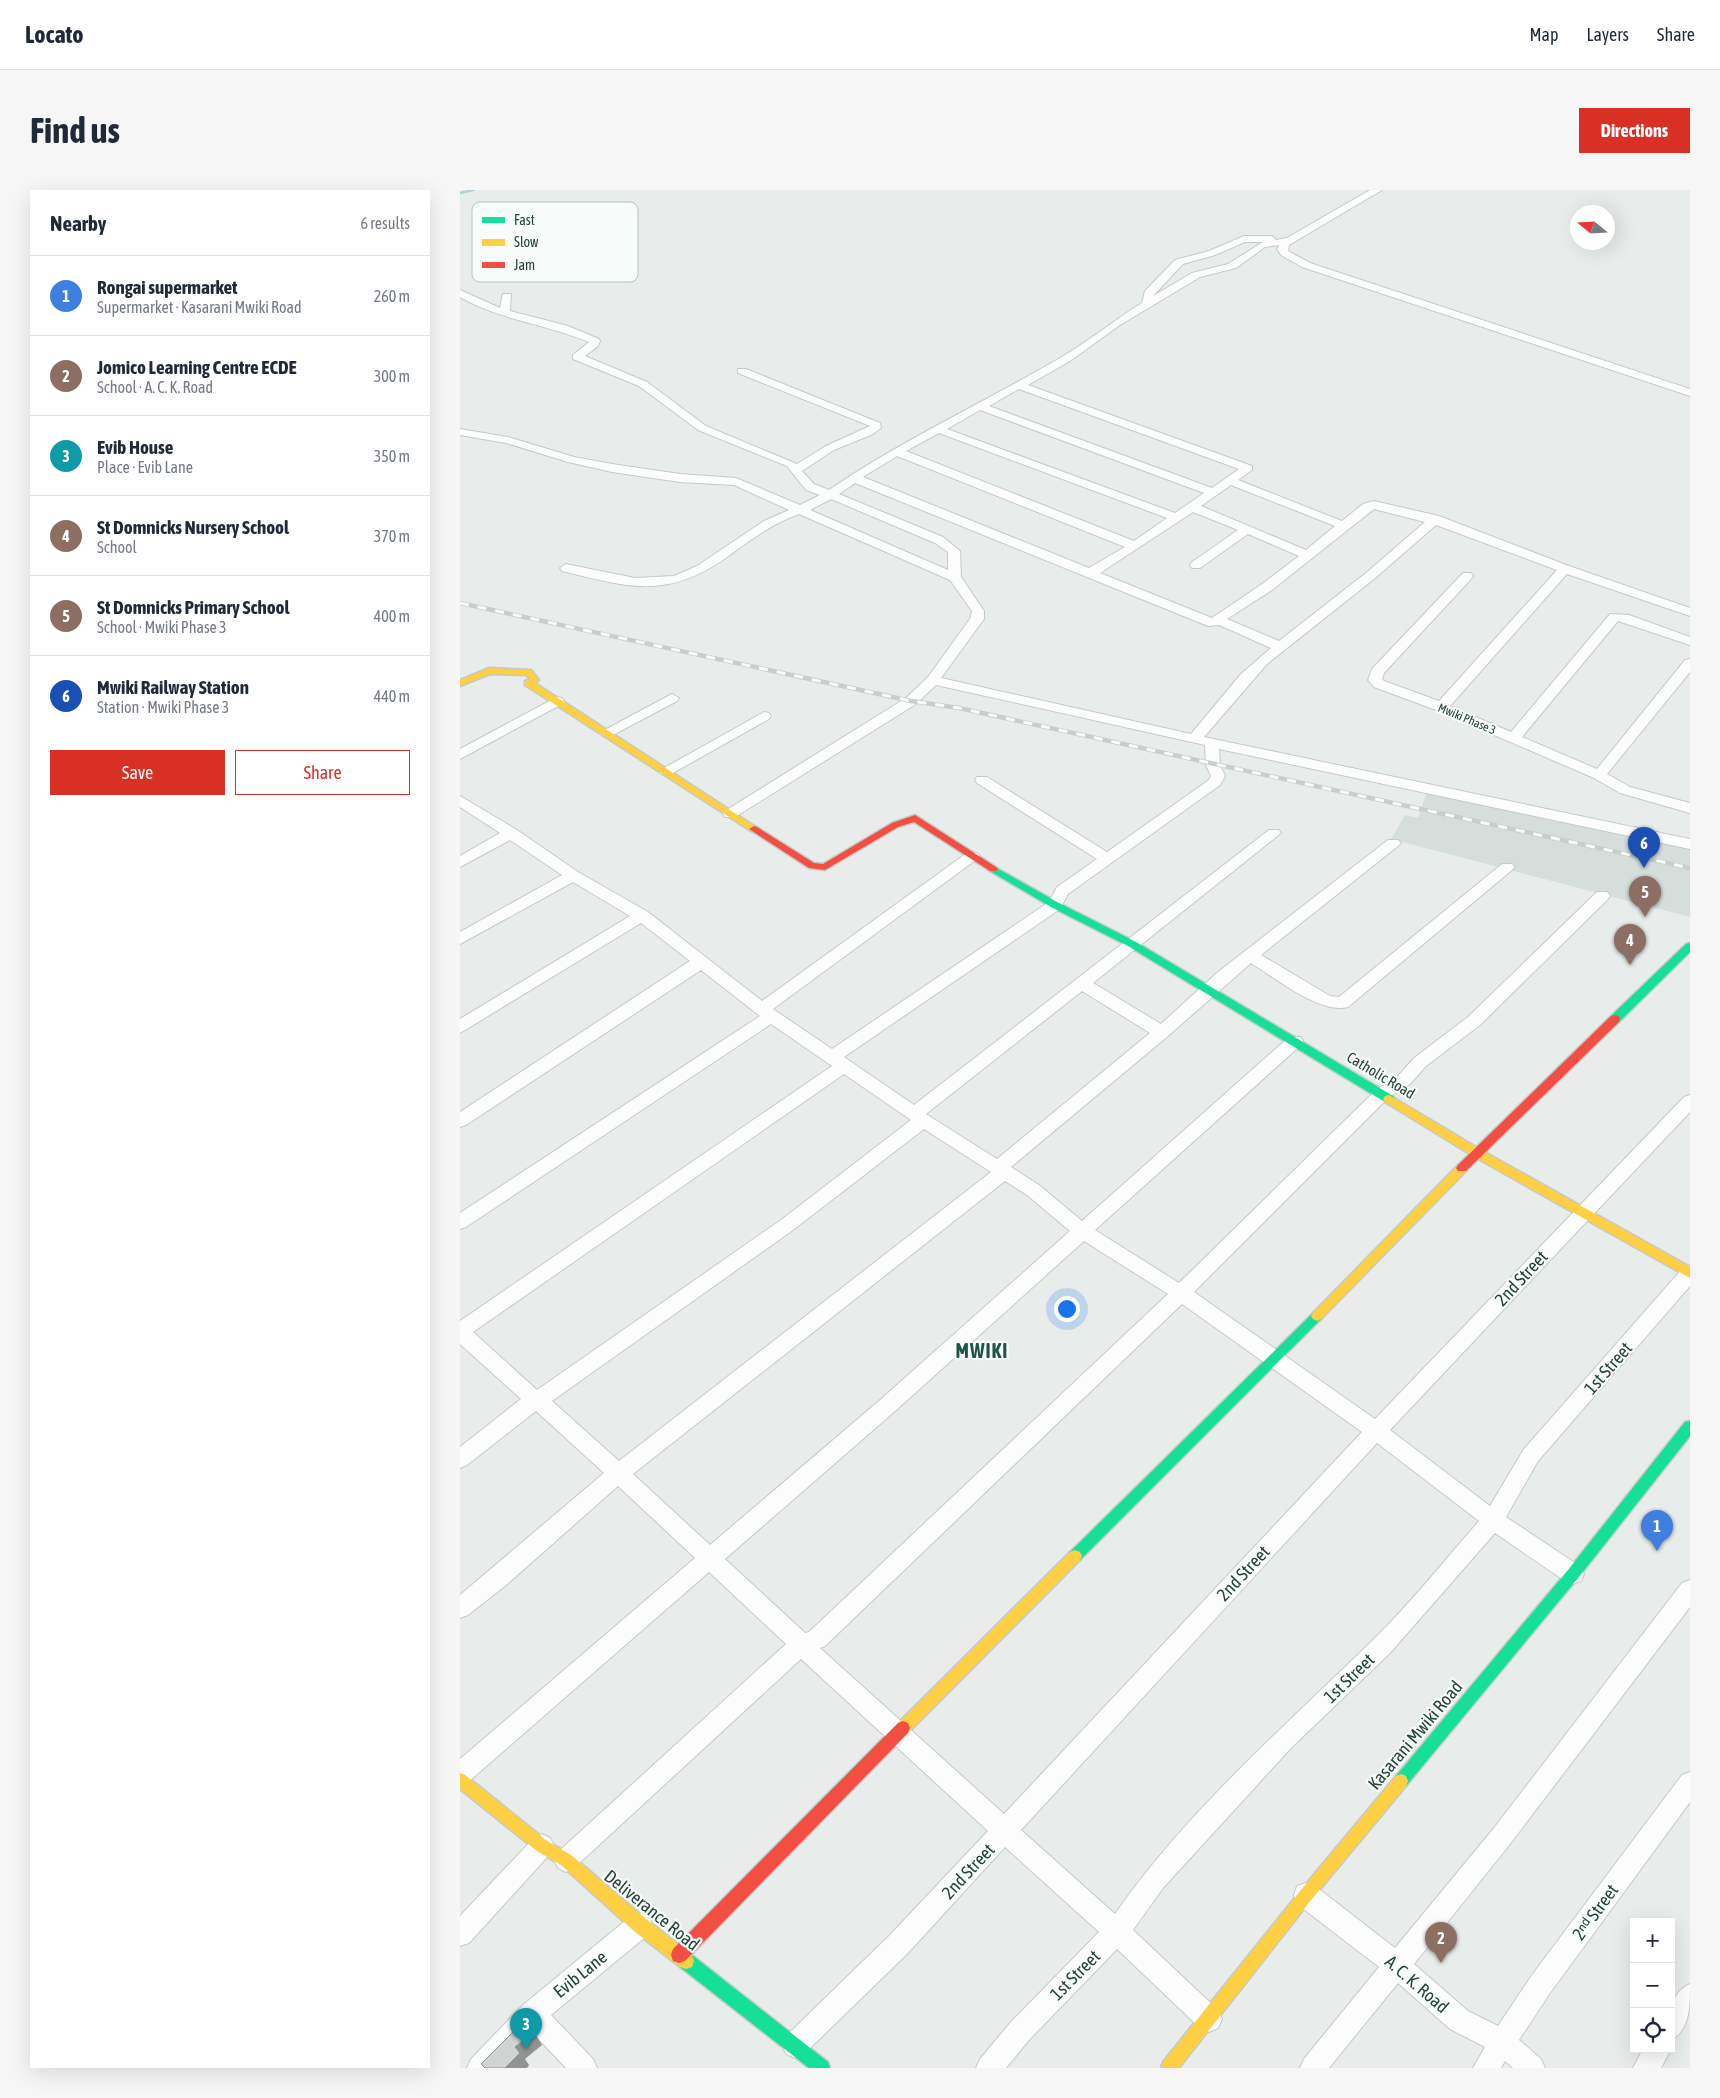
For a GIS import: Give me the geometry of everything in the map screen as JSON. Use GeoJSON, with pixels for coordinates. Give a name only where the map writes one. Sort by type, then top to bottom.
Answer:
{"type":"FeatureCollection","features":[{"type":"Feature","properties":{"kind":"street"},"geometry":{"type":"LineString","coordinates":[[1148,299],[1196,275],[1232,266],[1262,245],[1287,240],[1377,190]]}},
{"type":"Feature","properties":{"kind":"street"},"geometry":{"type":"LineString","coordinates":[[566,568],[628,581],[644,582],[677,579],[693,573],[774,521],[829,495],[937,429],[1066,359],[1212,254],[1244,239],[1287,240]]}},
{"type":"Feature","properties":{"kind":"street"},"geometry":{"type":"LineString","coordinates":[[1287,240],[1282,248],[1284,254],[1306,265],[1690,393]]}},
{"type":"Feature","properties":{"kind":"street"},"geometry":{"type":"LineString","coordinates":[[460,293],[481,305],[504,313],[564,328],[594,340],[594,344],[577,357],[643,384],[702,428],[791,464],[802,480],[810,487],[870,510],[948,545],[954,551],[955,577],[978,611],[977,619],[933,680],[911,701],[730,814],[528,683],[535,680],[528,672],[489,671],[460,683]]}},
{"type":"Feature","properties":{"kind":"street"},"geometry":{"type":"LineString","coordinates":[[504,313],[507,296]]}},
{"type":"Feature","properties":{"kind":"street"},"geometry":{"type":"LineString","coordinates":[[742,371],[858,416],[876,425],[869,432],[810,459],[796,470]]}},
{"type":"Feature","properties":{"kind":"street"},"geometry":{"type":"LineString","coordinates":[[1020,385],[1248,468],[1177,518],[1089,574]]}},
{"type":"Feature","properties":{"kind":"street"},"geometry":{"type":"LineString","coordinates":[[979,406],[1212,492]]}},
{"type":"Feature","properties":{"kind":"street"},"geometry":{"type":"LineString","coordinates":[[937,429],[1177,518]]}},
{"type":"Feature","properties":{"kind":"street"},"geometry":{"type":"LineString","coordinates":[[460,432],[508,440],[572,460],[612,468],[680,478],[736,482],[955,577]]}},
{"type":"Feature","properties":{"kind":"street"},"geometry":{"type":"LineString","coordinates":[[897,452],[1135,546]]}},
{"type":"Feature","properties":{"kind":"street"},"geometry":{"type":"LineString","coordinates":[[854,478],[1210,622],[1218,620],[1267,587],[1370,505],[1435,520],[1565,569],[1690,612]]}},
{"type":"Feature","properties":{"kind":"street"},"geometry":{"type":"LineString","coordinates":[[1230,481],[1345,526]]}},
{"type":"Feature","properties":{"kind":"street"},"geometry":{"type":"LineString","coordinates":[[1192,507],[1308,555]]}},
{"type":"Feature","properties":{"kind":"street"},"geometry":{"type":"LineString","coordinates":[[1194,739],[1246,677],[1280,647],[1388,561],[1435,520]]}},
{"type":"Feature","properties":{"kind":"street"},"geometry":{"type":"LineString","coordinates":[[1196,565],[1246,530]]}},
{"type":"Feature","properties":{"kind":"street"},"geometry":{"type":"LineString","coordinates":[[1441,707],[1565,569]]}},
{"type":"Feature","properties":{"kind":"street","name":"Mwiki Phase 3"},"geometry":{"type":"LineString","coordinates":[[1467,576],[1375,676],[1379,684],[1441,707],[1599,775],[1625,790],[1686,807]]}},
{"type":"Feature","properties":{"kind":"street"},"geometry":{"type":"LineString","coordinates":[[1513,738],[1614,617],[1624,618],[1690,641]]}},
{"type":"Feature","properties":{"kind":"street"},"geometry":{"type":"LineString","coordinates":[[1218,620],[1280,647]]}},
{"type":"Feature","properties":{"kind":"street"},"geometry":{"type":"LineString","coordinates":[[1599,775],[1690,663]]}},
{"type":"Feature","properties":{"kind":"street"},"geometry":{"type":"LineString","coordinates":[[933,680],[1212,743],[1690,844]]}},
{"type":"Feature","properties":{"kind":"street"},"geometry":{"type":"LineString","coordinates":[[606,733],[672,698]]}},
{"type":"Feature","properties":{"kind":"street"},"geometry":{"type":"LineString","coordinates":[[460,755],[558,701]]}},
{"type":"Feature","properties":{"kind":"street"},"geometry":{"type":"LineString","coordinates":[[666,771],[764,716]]}},
{"type":"Feature","properties":{"kind":"street"},"geometry":{"type":"LineString","coordinates":[[1209,2019],[1117,1932],[897,1734],[618,1473],[460,1331],[1055,905],[1062,891],[1214,782],[1218,776],[1213,765],[1212,743]]}},
{"type":"Feature","properties":{"kind":"street"},"geometry":{"type":"LineString","coordinates":[[982,780],[1108,859]]}},
{"type":"Feature","properties":{"kind":"street"},"geometry":{"type":"LineString","coordinates":[[1686,807],[1690,793]]}},
{"type":"Feature","properties":{"kind":"street"},"geometry":{"type":"LineString","coordinates":[[460,800],[573,875],[642,916],[699,963],[766,1013],[918,1117],[1033,1190],[1082,1231],[1181,1293],[1376,1431],[1493,1520],[1573,1574]]}},
{"type":"Feature","properties":{"kind":"street","name":"Catholic Road"},"geometry":{"type":"LineString","coordinates":[[730,814],[812,866],[819,868],[824,867],[895,825],[915,818],[972,856],[1055,905],[1132,944],[1383,1094],[1477,1153],[1690,1273]]}},
{"type":"Feature","properties":{"kind":"street"},"geometry":{"type":"LineString","coordinates":[[460,862],[512,833]]}},
{"type":"Feature","properties":{"kind":"street"},"geometry":{"type":"LineString","coordinates":[[460,1459],[536,1399],[543,1397],[751,1250],[1132,944],[1274,834]]}},
{"type":"Feature","properties":{"kind":"street"},"geometry":{"type":"LineString","coordinates":[[460,1608],[497,1579],[618,1473],[1000,1170],[1250,955],[1394,843]]}},
{"type":"Feature","properties":{"kind":"street"},"geometry":{"type":"LineString","coordinates":[[460,1222],[766,1013],[972,856]]}},
{"type":"Feature","properties":{"kind":"street"},"geometry":{"type":"LineString","coordinates":[[1250,955],[1326,1001],[1342,1003],[1507,867]]}},
{"type":"Feature","properties":{"kind":"street"},"geometry":{"type":"LineString","coordinates":[[460,939],[573,875]]}},
{"type":"Feature","properties":{"kind":"street"},"geometry":{"type":"LineString","coordinates":[[566,1860],[802,1645],[817,1639],[1181,1293],[1383,1094],[1404,1080],[1420,1062],[1474,1021],[1602,896]]}},
{"type":"Feature","properties":{"kind":"street"},"geometry":{"type":"LineString","coordinates":[[460,1027],[642,916]]}},
{"type":"Feature","properties":{"kind":"street"},"geometry":{"type":"LineString","coordinates":[[679,1955],[1272,1359],[1300,1334],[1477,1153],[1690,946]]}},
{"type":"Feature","properties":{"kind":"street"},"geometry":{"type":"LineString","coordinates":[[460,1120],[699,963]]}},
{"type":"Feature","properties":{"kind":"street"},"geometry":{"type":"LineString","coordinates":[[1082,984],[1162,1032]]}},
{"type":"Feature","properties":{"kind":"street"},"geometry":{"type":"LineString","coordinates":[[460,1774],[887,1406],[1295,1041]]}},
{"type":"Feature","properties":{"kind":"street","name":"2nd Street"},"geometry":{"type":"LineString","coordinates":[[795,2045],[898,1945],[1376,1431],[1690,1101]]}},
{"type":"Feature","properties":{"kind":"street","name":"1st Street"},"geometry":{"type":"LineString","coordinates":[[989,2068],[1020,2031],[1117,1932],[1154,1879],[1284,1740],[1382,1646],[1493,1520],[1531,1455],[1690,1273]]}},
{"type":"Feature","properties":{"kind":"street","name":"Kasarani Mwiki Road"},"geometry":{"type":"LineString","coordinates":[[1169,2068],[1306,1895],[1573,1574],[1690,1426]]}},
{"type":"Feature","properties":{"kind":"street"},"geometry":{"type":"LineString","coordinates":[[1313,2068],[1502,1836],[1687,1600]]}},
{"type":"Feature","properties":{"kind":"street","name":"Deliverance Road"},"geometry":{"type":"LineString","coordinates":[[460,1780],[542,1846],[566,1860],[640,1925],[822,2068]]}},
{"type":"Feature","properties":{"kind":"street","name":"2ⁿᵈ Street"},"geometry":{"type":"LineString","coordinates":[[1486,2068],[1541,1984],[1690,1783]]}},
{"type":"Feature","properties":{"kind":"street"},"geometry":{"type":"LineString","coordinates":[[460,1934],[542,1846]]}},
{"type":"Feature","properties":{"kind":"street","name":"A. C. K. Road"},"geometry":{"type":"LineString","coordinates":[[1306,1895],[1398,1966],[1459,2020],[1503,2042],[1532,2068]]}},
{"type":"Feature","properties":{"kind":"street","name":"Evib Lane"},"geometry":{"type":"LineString","coordinates":[[480,2068],[532,2014],[640,1925]]}},
{"type":"Feature","properties":{"kind":"street"},"geometry":{"type":"LineString","coordinates":[[1675,2021],[1690,1997]]}},
{"type":"Feature","properties":{"kind":"street"},"geometry":{"type":"LineString","coordinates":[[532,2014],[584,2068]]}},
{"type":"Feature","properties":{"kind":"street"},"geometry":{"type":"LineString","coordinates":[[1646,2068],[1655,2053]]}},
{"type":"Feature","properties":{"kind":"shaded area"},"geometry":{"type":"Polygon","coordinates":[[[1427,792],[1690,849],[1690,917],[1391,839],[1405,815],[1418,818],[1427,792]]]}},
{"type":"Feature","properties":{"kind":"building"},"geometry":{"type":"Polygon","coordinates":[[[523,2022],[534,2032],[515,2047],[520,2053],[505,2068],[485,2068],[481,2064],[523,2022]]]}},
{"type":"Feature","properties":{"kind":"waterway"},"geometry":{"type":"LineString","coordinates":[[460,193],[473,190]]}},
{"type":"Feature","properties":{"kind":"railway"},"geometry":{"type":"LineString","coordinates":[[460,603],[911,701],[959,708],[1690,868]]}},
{"type":"Feature","properties":{"kind":"traffic: fast"},"geometry":{"type":"LineString","coordinates":[[993,869],[1055,905],[1132,944],[1389,1099]]}},
{"type":"Feature","properties":{"kind":"traffic: fast"},"geometry":{"type":"LineString","coordinates":[[1615,1019],[1690,946]]}},
{"type":"Feature","properties":{"kind":"traffic: fast"},"geometry":{"type":"LineString","coordinates":[[1075,1556],[1317,1316]]}},
{"type":"Feature","properties":{"kind":"traffic: fast"},"geometry":{"type":"LineString","coordinates":[[1401,1781],[1573,1574],[1690,1426]]}},
{"type":"Feature","properties":{"kind":"traffic: fast"},"geometry":{"type":"LineString","coordinates":[[686,1961],[822,2068]]}},
{"type":"Feature","properties":{"kind":"traffic: slow"},"geometry":{"type":"LineString","coordinates":[[460,683],[489,671],[528,672],[535,680],[528,683],[754,829]]}},
{"type":"Feature","properties":{"kind":"traffic: slow"},"geometry":{"type":"LineString","coordinates":[[1389,1099],[1477,1153],[1690,1273]]}},
{"type":"Feature","properties":{"kind":"traffic: slow"},"geometry":{"type":"LineString","coordinates":[[1317,1316],[1462,1168]]}},
{"type":"Feature","properties":{"kind":"traffic: slow"},"geometry":{"type":"LineString","coordinates":[[903,1728],[1075,1556]]}},
{"type":"Feature","properties":{"kind":"traffic: slow"},"geometry":{"type":"LineString","coordinates":[[460,1780],[542,1846],[566,1860],[640,1925],[686,1961]]}},
{"type":"Feature","properties":{"kind":"traffic: slow"},"geometry":{"type":"LineString","coordinates":[[1169,2068],[1306,1895],[1401,1781]]}},
{"type":"Feature","properties":{"kind":"traffic: jam"},"geometry":{"type":"LineString","coordinates":[[754,829],[812,866],[825,867],[895,825],[915,818],[993,869]]}},
{"type":"Feature","properties":{"kind":"traffic: jam"},"geometry":{"type":"LineString","coordinates":[[1462,1168],[1615,1019]]}},
{"type":"Feature","properties":{"kind":"traffic: jam"},"geometry":{"type":"LineString","coordinates":[[679,1955],[903,1728]]}},
{"type":"Feature","properties":{"kind":"place","name":"Mwiki Railway Station"},"geometry":{"type":"Point","coordinates":[1644,868]}},
{"type":"Feature","properties":{"kind":"place","name":"St Domnicks Primary School"},"geometry":{"type":"Point","coordinates":[1645,917]}},
{"type":"Feature","properties":{"kind":"place","name":"St Domnicks Nursery School"},"geometry":{"type":"Point","coordinates":[1630,965]}},
{"type":"Feature","properties":{"kind":"place","name":"Rongai supermarket"},"geometry":{"type":"Point","coordinates":[1657,1551]}},
{"type":"Feature","properties":{"kind":"place","name":"Jomico Learning Centre ECDE"},"geometry":{"type":"Point","coordinates":[1441,1963]}},
{"type":"Feature","properties":{"kind":"place","name":"Evib House"},"geometry":{"type":"Point","coordinates":[526,2049]}},
{"type":"Feature","properties":{"kind":"district","name":"MWIKI"},"geometry":{"type":"Point","coordinates":[982,1350]}}]}
